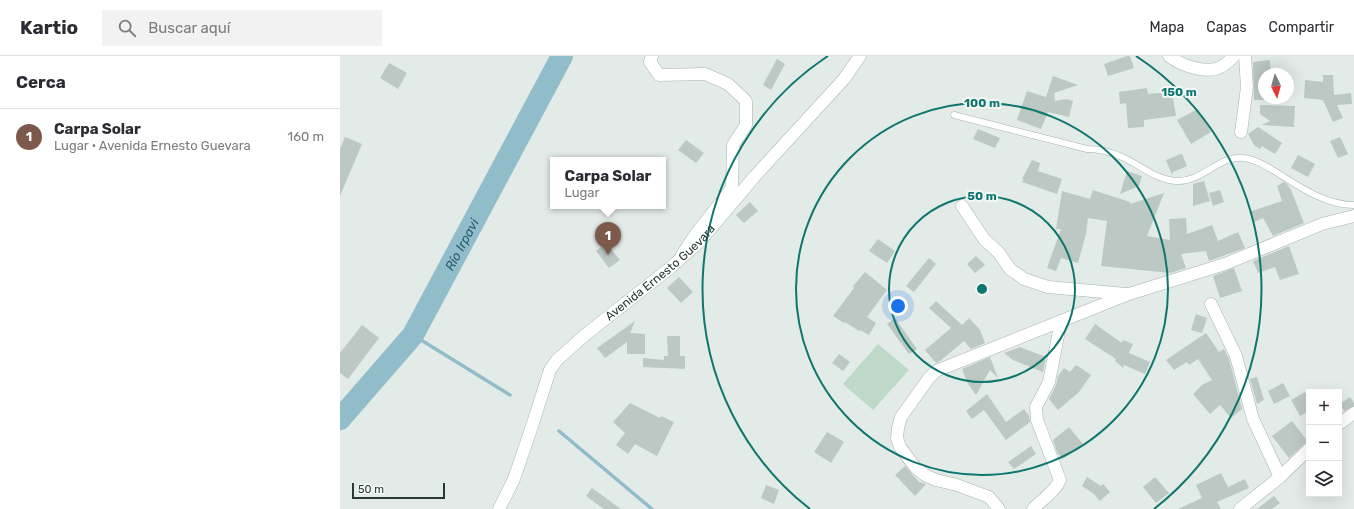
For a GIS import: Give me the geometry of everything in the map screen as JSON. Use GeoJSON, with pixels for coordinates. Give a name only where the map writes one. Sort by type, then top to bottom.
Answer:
{"type":"FeatureCollection","features":[{"type":"Feature","properties":{"kind":"street"},"geometry":{"type":"LineString","coordinates":[[652,56],[650,62],[659,75],[705,74],[728,84],[746,101],[746,125],[734,145],[732,188],[695,235],[680,259]]}},
{"type":"Feature","properties":{"kind":"street","name":"Avenida Ernesto Guevara"},"geometry":{"type":"LineString","coordinates":[[499,509],[514,479],[550,370],[557,360],[585,335],[680,259],[700,241],[755,176],[844,79],[860,56]]}},
{"type":"Feature","properties":{"kind":"street"},"geometry":{"type":"LineString","coordinates":[[1169,56],[1192,68],[1207,70],[1223,66],[1234,56]]}},
{"type":"Feature","properties":{"kind":"street"},"geometry":{"type":"LineString","coordinates":[[1241,132],[1248,87],[1245,56]]}},
{"type":"Feature","properties":{"kind":"street"},"geometry":{"type":"LineString","coordinates":[[962,206],[984,238],[999,253],[1010,269],[1024,279],[1048,287],[1129,294]]}},
{"type":"Feature","properties":{"kind":"street"},"geometry":{"type":"LineString","coordinates":[[999,509],[989,496],[925,476],[915,467],[900,447],[897,438],[901,417],[929,378],[936,372],[1129,294],[1225,264],[1322,224],[1354,216]]}},
{"type":"Feature","properties":{"kind":"street"},"geometry":{"type":"LineString","coordinates":[[1211,304],[1236,356],[1253,419],[1280,476]]}},
{"type":"Feature","properties":{"kind":"street"},"geometry":{"type":"LineString","coordinates":[[1033,509],[1039,502],[1057,488],[1060,480],[1037,420],[1036,407],[1049,382],[1061,321]]}},
{"type":"Feature","properties":{"kind":"street"},"geometry":{"type":"LineString","coordinates":[[1342,422],[1354,413]]}},
{"type":"Feature","properties":{"kind":"street"},"geometry":{"type":"LineString","coordinates":[[1240,509],[1280,476],[1306,452]]}},
{"type":"Feature","properties":{"kind":"lane"},"geometry":{"type":"LineString","coordinates":[[954,115],[1087,149],[1099,149],[1122,157],[1155,176],[1175,181],[1193,179],[1230,159],[1243,158],[1260,162],[1316,196],[1346,205],[1354,205]]}},
{"type":"Feature","properties":{"kind":"green space"},"geometry":{"type":"Polygon","coordinates":[[[878,344],[909,370],[873,410],[843,384],[878,344]]]}},
{"type":"Feature","properties":{"kind":"building"},"geometry":{"type":"Polygon","coordinates":[[[1130,56],[1134,68],[1108,76],[1104,64],[1130,56]]]}},
{"type":"Feature","properties":{"kind":"building"},"geometry":{"type":"Polygon","coordinates":[[[777,59],[785,64],[771,90],[763,85],[777,59]]]}},
{"type":"Feature","properties":{"kind":"building"},"geometry":{"type":"Polygon","coordinates":[[[1270,60],[1271,68],[1258,68],[1258,100],[1254,100],[1253,62],[1270,60]]]}},
{"type":"Feature","properties":{"kind":"building"},"geometry":{"type":"Polygon","coordinates":[[[389,63],[407,73],[398,89],[380,78],[389,63]]]}},
{"type":"Feature","properties":{"kind":"building"},"geometry":{"type":"Polygon","coordinates":[[[1323,75],[1333,75],[1334,95],[1351,93],[1352,104],[1337,105],[1343,118],[1333,122],[1323,100],[1304,98],[1305,80],[1323,82],[1323,75]]]}},
{"type":"Feature","properties":{"kind":"building"},"geometry":{"type":"Polygon","coordinates":[[[1053,76],[1078,85],[1054,93],[1055,101],[1066,99],[1073,101],[1069,117],[1048,112],[1041,129],[1017,120],[1027,91],[1046,97],[1053,76]]]}},
{"type":"Feature","properties":{"kind":"building"},"geometry":{"type":"Polygon","coordinates":[[[1147,88],[1148,94],[1172,92],[1176,116],[1144,120],[1144,127],[1128,128],[1126,103],[1120,104],[1119,92],[1147,88]]]}},
{"type":"Feature","properties":{"kind":"building"},"geometry":{"type":"Polygon","coordinates":[[[1260,105],[1295,106],[1294,127],[1262,125],[1270,121],[1260,114],[1260,105]]]}},
{"type":"Feature","properties":{"kind":"building"},"geometry":{"type":"Polygon","coordinates":[[[1198,109],[1211,132],[1191,144],[1177,120],[1198,109]]]}},
{"type":"Feature","properties":{"kind":"building"},"geometry":{"type":"Polygon","coordinates":[[[1258,127],[1282,143],[1275,154],[1262,146],[1260,149],[1254,145],[1248,134],[1258,127]]]}},
{"type":"Feature","properties":{"kind":"building"},"geometry":{"type":"Polygon","coordinates":[[[978,129],[1000,138],[995,148],[973,139],[978,129]]]}},
{"type":"Feature","properties":{"kind":"building"},"geometry":{"type":"Polygon","coordinates":[[[345,137],[362,144],[340,196],[340,149],[345,137]]]}},
{"type":"Feature","properties":{"kind":"building"},"geometry":{"type":"Polygon","coordinates":[[[1340,137],[1348,154],[1338,158],[1330,141],[1340,137]]]}},
{"type":"Feature","properties":{"kind":"building"},"geometry":{"type":"Polygon","coordinates":[[[686,140],[704,153],[696,163],[678,150],[686,140]]]}},
{"type":"Feature","properties":{"kind":"building"},"geometry":{"type":"Polygon","coordinates":[[[1181,154],[1187,166],[1173,172],[1172,175],[1166,160],[1181,154]]]}},
{"type":"Feature","properties":{"kind":"building"},"geometry":{"type":"Polygon","coordinates":[[[1298,155],[1315,164],[1308,177],[1291,168],[1298,155]]]}},
{"type":"Feature","properties":{"kind":"building"},"geometry":{"type":"Polygon","coordinates":[[[1032,160],[1040,163],[1038,171],[1062,179],[1057,194],[1022,182],[1024,179],[1022,179],[1032,160]]]}},
{"type":"Feature","properties":{"kind":"building"},"geometry":{"type":"Polygon","coordinates":[[[1127,171],[1142,176],[1139,186],[1120,194],[1127,171]]]}},
{"type":"Feature","properties":{"kind":"building"},"geometry":{"type":"Polygon","coordinates":[[[1204,181],[1210,201],[1193,206],[1193,184],[1204,181]]]}},
{"type":"Feature","properties":{"kind":"building"},"geometry":{"type":"Polygon","coordinates":[[[1284,182],[1291,190],[1304,223],[1273,236],[1263,218],[1254,222],[1249,212],[1282,201],[1277,186],[1284,182]]]}},
{"type":"Feature","properties":{"kind":"building"},"geometry":{"type":"Polygon","coordinates":[[[1093,190],[1130,202],[1130,204],[1164,193],[1147,236],[1170,240],[1169,219],[1186,218],[1187,234],[1212,225],[1218,241],[1238,232],[1245,248],[1209,261],[1206,251],[1181,254],[1186,268],[1170,273],[1101,266],[1107,221],[1088,218],[1086,234],[1078,263],[1061,258],[1056,271],[1047,268],[1061,229],[1056,229],[1062,191],[1090,199],[1093,190]]]}},
{"type":"Feature","properties":{"kind":"building"},"geometry":{"type":"Polygon","coordinates":[[[1220,190],[1224,202],[1213,206],[1209,193],[1220,190]]]}},
{"type":"Feature","properties":{"kind":"building"},"geometry":{"type":"Polygon","coordinates":[[[750,202],[758,211],[744,223],[736,215],[750,202]]]}},
{"type":"Feature","properties":{"kind":"building"},"geometry":{"type":"Polygon","coordinates":[[[878,239],[895,251],[887,263],[869,251],[878,239]]]}},
{"type":"Feature","properties":{"kind":"building"},"geometry":{"type":"Polygon","coordinates":[[[606,243],[620,260],[609,268],[596,251],[606,243]]]}},
{"type":"Feature","properties":{"kind":"building"},"geometry":{"type":"Polygon","coordinates":[[[1289,246],[1299,274],[1280,280],[1275,267],[1258,273],[1253,261],[1289,246]]]}},
{"type":"Feature","properties":{"kind":"building"},"geometry":{"type":"Polygon","coordinates":[[[976,256],[985,265],[975,273],[967,264],[976,256]]]}},
{"type":"Feature","properties":{"kind":"building"},"geometry":{"type":"Polygon","coordinates":[[[929,258],[936,264],[914,292],[906,286],[929,258]]]}},
{"type":"Feature","properties":{"kind":"building"},"geometry":{"type":"Polygon","coordinates":[[[1234,268],[1242,291],[1220,298],[1213,276],[1234,268]]]}},
{"type":"Feature","properties":{"kind":"building"},"geometry":{"type":"Polygon","coordinates":[[[865,272],[887,290],[867,317],[876,323],[869,335],[833,316],[854,288],[853,286],[865,272]]]}},
{"type":"Feature","properties":{"kind":"building"},"geometry":{"type":"Polygon","coordinates":[[[679,277],[693,292],[681,303],[667,288],[679,277]]]}},
{"type":"Feature","properties":{"kind":"building"},"geometry":{"type":"Polygon","coordinates":[[[936,301],[962,325],[969,318],[980,330],[985,343],[971,349],[964,341],[936,363],[925,350],[951,328],[929,308],[936,301]]]}},
{"type":"Feature","properties":{"kind":"building"},"geometry":{"type":"Polygon","coordinates":[[[1196,314],[1207,318],[1202,333],[1191,330],[1196,314]]]}},
{"type":"Feature","properties":{"kind":"building"},"geometry":{"type":"Polygon","coordinates":[[[895,318],[917,349],[909,354],[887,324],[895,318]]]}},
{"type":"Feature","properties":{"kind":"building"},"geometry":{"type":"Polygon","coordinates":[[[635,321],[630,333],[645,334],[645,354],[627,354],[627,342],[605,358],[597,348],[635,321]]]}},
{"type":"Feature","properties":{"kind":"building"},"geometry":{"type":"Polygon","coordinates":[[[1095,324],[1122,343],[1123,340],[1133,344],[1129,353],[1150,362],[1145,374],[1124,365],[1123,368],[1115,361],[1116,359],[1085,339],[1095,324]]]}},
{"type":"Feature","properties":{"kind":"building"},"geometry":{"type":"Polygon","coordinates":[[[362,325],[379,338],[348,379],[340,373],[340,353],[362,325]]]}},
{"type":"Feature","properties":{"kind":"building"},"geometry":{"type":"Polygon","coordinates":[[[1206,333],[1219,352],[1224,349],[1229,359],[1242,409],[1231,418],[1220,405],[1210,414],[1193,394],[1202,385],[1212,380],[1198,359],[1189,365],[1187,362],[1174,370],[1166,360],[1206,333]]]}},
{"type":"Feature","properties":{"kind":"building"},"geometry":{"type":"Polygon","coordinates":[[[667,336],[680,336],[680,356],[685,356],[685,369],[643,367],[643,358],[664,360],[664,356],[668,356],[667,336]]]}},
{"type":"Feature","properties":{"kind":"building"},"geometry":{"type":"Polygon","coordinates":[[[1020,347],[1046,357],[1043,372],[1013,360],[1004,353],[1020,347]]]}},
{"type":"Feature","properties":{"kind":"building"},"geometry":{"type":"Polygon","coordinates":[[[839,354],[850,362],[843,371],[832,363],[839,354]]]}},
{"type":"Feature","properties":{"kind":"building"},"geometry":{"type":"Polygon","coordinates":[[[990,357],[998,378],[990,370],[976,395],[968,384],[962,369],[990,357]]]}},
{"type":"Feature","properties":{"kind":"building"},"geometry":{"type":"Polygon","coordinates":[[[1076,365],[1091,375],[1079,392],[1058,410],[1049,399],[1056,385],[1058,376],[1064,368],[1070,372],[1076,365]]]}},
{"type":"Feature","properties":{"kind":"building"},"geometry":{"type":"Polygon","coordinates":[[[1257,377],[1264,400],[1257,404],[1250,379],[1257,377]]]}},
{"type":"Feature","properties":{"kind":"building"},"geometry":{"type":"Polygon","coordinates":[[[1283,383],[1290,396],[1274,404],[1268,391],[1283,383]]]}},
{"type":"Feature","properties":{"kind":"building"},"geometry":{"type":"Polygon","coordinates":[[[1305,392],[1306,413],[1300,416],[1291,400],[1305,392]]]}},
{"type":"Feature","properties":{"kind":"building"},"geometry":{"type":"Polygon","coordinates":[[[987,394],[1006,422],[1024,409],[1029,416],[1030,422],[1006,440],[984,410],[972,419],[966,411],[987,394]]]}},
{"type":"Feature","properties":{"kind":"building"},"geometry":{"type":"Polygon","coordinates":[[[1350,397],[1354,403],[1354,406],[1344,411],[1342,403],[1350,397]]]}},
{"type":"Feature","properties":{"kind":"building"},"geometry":{"type":"Polygon","coordinates":[[[630,403],[660,418],[661,416],[674,422],[657,456],[635,444],[628,454],[616,445],[625,433],[613,422],[630,403]]]}},
{"type":"Feature","properties":{"kind":"building"},"geometry":{"type":"Polygon","coordinates":[[[1292,421],[1306,439],[1306,443],[1289,458],[1272,436],[1292,421]]]}},
{"type":"Feature","properties":{"kind":"building"},"geometry":{"type":"Polygon","coordinates":[[[1069,427],[1083,444],[1063,459],[1057,452],[1053,440],[1069,427]]]}},
{"type":"Feature","properties":{"kind":"building"},"geometry":{"type":"Polygon","coordinates":[[[827,432],[844,442],[831,463],[814,452],[827,432]]]}},
{"type":"Feature","properties":{"kind":"building"},"geometry":{"type":"Polygon","coordinates":[[[1031,446],[1036,454],[1014,469],[1008,462],[1031,446]]]}},
{"type":"Feature","properties":{"kind":"building"},"geometry":{"type":"Polygon","coordinates":[[[905,466],[919,482],[926,484],[915,496],[895,475],[905,466]]]}},
{"type":"Feature","properties":{"kind":"building"},"geometry":{"type":"Polygon","coordinates":[[[1221,473],[1228,487],[1245,479],[1249,488],[1217,502],[1221,509],[1178,509],[1202,498],[1196,485],[1221,473]]]}},
{"type":"Feature","properties":{"kind":"building"},"geometry":{"type":"Polygon","coordinates":[[[1087,477],[1101,486],[1103,484],[1110,492],[1100,501],[1094,494],[1082,486],[1087,477]]]}},
{"type":"Feature","properties":{"kind":"building"},"geometry":{"type":"Polygon","coordinates":[[[1155,477],[1169,493],[1156,503],[1143,487],[1155,477]]]}},
{"type":"Feature","properties":{"kind":"building"},"geometry":{"type":"Polygon","coordinates":[[[766,485],[779,490],[774,504],[761,498],[766,485]]]}},
{"type":"Feature","properties":{"kind":"building"},"geometry":{"type":"Polygon","coordinates":[[[592,488],[621,509],[604,509],[586,496],[592,488]]]}},
{"type":"Feature","properties":{"kind":"building"},"geometry":{"type":"Polygon","coordinates":[[[1274,496],[1280,503],[1272,509],[1257,509],[1274,496]]]}},
{"type":"Feature","properties":{"kind":"waterway","name":"Río Irpavi"},"geometry":{"type":"LineString","coordinates":[[340,419],[413,335],[562,56]]}},
{"type":"Feature","properties":{"kind":"waterway"},"geometry":{"type":"LineString","coordinates":[[413,335],[510,395]]}},
{"type":"Feature","properties":{"kind":"waterway"},"geometry":{"type":"LineString","coordinates":[[559,431],[652,509]]}},
{"type":"Feature","properties":{"kind":"place","name":"Carpa Solar"},"geometry":{"type":"Point","coordinates":[608,255]}}]}
